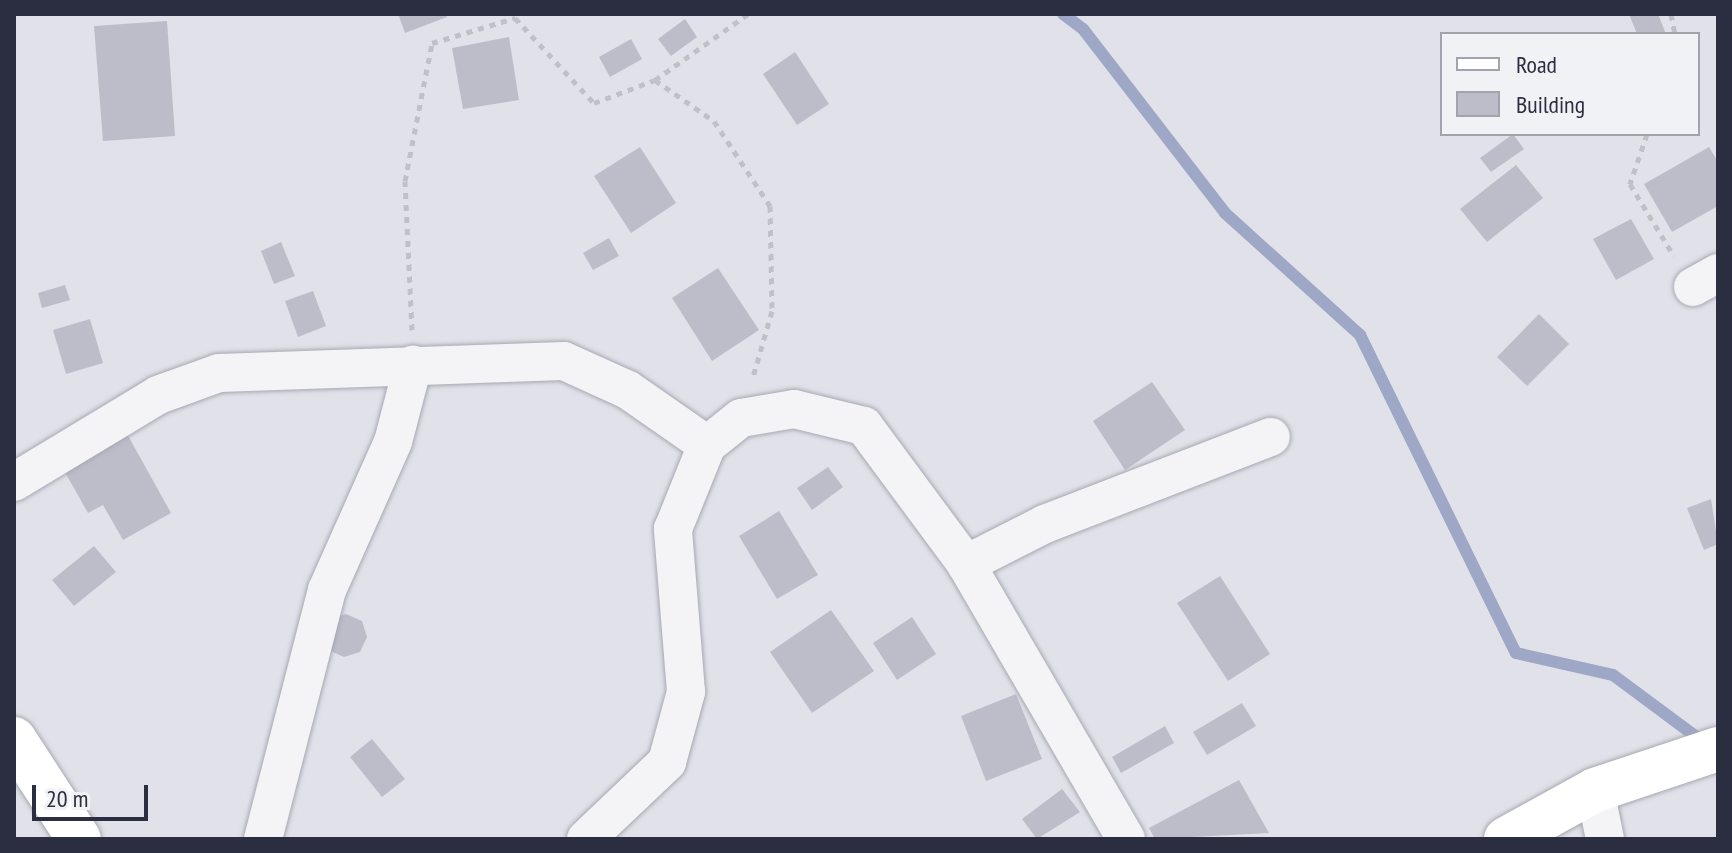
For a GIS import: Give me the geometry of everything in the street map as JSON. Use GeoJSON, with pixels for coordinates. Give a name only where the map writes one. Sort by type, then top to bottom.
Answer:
{"type":"FeatureCollection","features":[{"type":"Feature","properties":{"kind":"street"},"geometry":{"type":"LineString","coordinates":[[14,482],[158,395],[219,373],[564,361],[628,390],[707,445]]}},
{"type":"Feature","properties":{"kind":"street"},"geometry":{"type":"LineString","coordinates":[[263,839],[327,590],[393,442],[413,365]]}},
{"type":"Feature","properties":{"kind":"street"},"geometry":{"type":"LineString","coordinates":[[586,839],[667,762],[686,692],[673,529],[707,445],[741,418],[794,409],[864,426],[966,564],[1126,839]]}},
{"type":"Feature","properties":{"kind":"street"},"geometry":{"type":"LineString","coordinates":[[966,564],[1045,524],[1271,437]]}},
{"type":"Feature","properties":{"kind":"street"},"geometry":{"type":"LineString","coordinates":[[14,739],[79,839]]}},
{"type":"Feature","properties":{"kind":"street"},"geometry":{"type":"LineString","coordinates":[[1506,839],[1595,790],[1700,758]]}},
{"type":"Feature","properties":{"kind":"street"},"geometry":{"type":"LineString","coordinates":[[1595,790],[1605,839]]}},
{"type":"Feature","properties":{"kind":"path"},"geometry":{"type":"LineString","coordinates":[[413,365],[405,181],[432,43],[515,18],[594,103],[655,80],[748,14]]}},
{"type":"Feature","properties":{"kind":"path"},"geometry":{"type":"LineString","coordinates":[[655,80],[714,121],[770,206],[772,311],[741,418]]}},
{"type":"Feature","properties":{"kind":"path"},"geometry":{"type":"LineString","coordinates":[[1646,136],[1630,184],[1705,280]]}},
{"type":"Feature","properties":{"kind":"building"},"geometry":{"type":"Polygon","coordinates":[[[398,14],[446,14],[447,17],[405,33],[398,14]]]}},
{"type":"Feature","properties":{"kind":"building"},"geometry":{"type":"Polygon","coordinates":[[[1629,14],[1658,14],[1665,32],[1636,32],[1629,14]]]}},
{"type":"Feature","properties":{"kind":"building"},"geometry":{"type":"Polygon","coordinates":[[[685,19],[697,37],[671,56],[658,39],[685,19]]]}},
{"type":"Feature","properties":{"kind":"building"},"geometry":{"type":"Polygon","coordinates":[[[167,21],[175,136],[103,141],[94,26],[167,21]]]}},
{"type":"Feature","properties":{"kind":"building"},"geometry":{"type":"Polygon","coordinates":[[[509,37],[519,100],[463,109],[452,48],[509,37]]]}},
{"type":"Feature","properties":{"kind":"building"},"geometry":{"type":"Polygon","coordinates":[[[631,39],[642,59],[610,77],[599,57],[631,39]]]}},
{"type":"Feature","properties":{"kind":"building"},"geometry":{"type":"Polygon","coordinates":[[[795,52],[829,104],[797,125],[763,74],[795,52]]]}},
{"type":"Feature","properties":{"kind":"building"},"geometry":{"type":"Polygon","coordinates":[[[1510,136],[1514,136],[1524,149],[1491,172],[1480,158],[1510,136]]]}},
{"type":"Feature","properties":{"kind":"building"},"geometry":{"type":"Polygon","coordinates":[[[640,147],[676,203],[631,233],[594,176],[640,147]]]}},
{"type":"Feature","properties":{"kind":"building"},"geometry":{"type":"Polygon","coordinates":[[[1709,147],[1718,162],[1718,206],[1672,232],[1644,184],[1709,147]]]}},
{"type":"Feature","properties":{"kind":"building"},"geometry":{"type":"Polygon","coordinates":[[[1516,165],[1543,198],[1487,242],[1460,209],[1516,165]]]}},
{"type":"Feature","properties":{"kind":"building"},"geometry":{"type":"Polygon","coordinates":[[[1631,219],[1654,259],[1616,280],[1593,239],[1631,219]]]}},
{"type":"Feature","properties":{"kind":"building"},"geometry":{"type":"Polygon","coordinates":[[[609,238],[619,256],[593,270],[583,253],[609,238]]]}},
{"type":"Feature","properties":{"kind":"building"},"geometry":{"type":"Polygon","coordinates":[[[281,242],[295,276],[274,284],[261,251],[281,242]]]}},
{"type":"Feature","properties":{"kind":"building"},"geometry":{"type":"Polygon","coordinates":[[[718,268],[759,330],[712,361],[672,298],[718,268]]]}},
{"type":"Feature","properties":{"kind":"building"},"geometry":{"type":"Polygon","coordinates":[[[65,285],[70,300],[42,308],[38,293],[65,285]]]}},
{"type":"Feature","properties":{"kind":"building"},"geometry":{"type":"Polygon","coordinates":[[[313,291],[326,326],[298,337],[285,301],[313,291]]]}},
{"type":"Feature","properties":{"kind":"building"},"geometry":{"type":"Polygon","coordinates":[[[1539,314],[1569,344],[1527,386],[1497,357],[1539,314]]]}},
{"type":"Feature","properties":{"kind":"building"},"geometry":{"type":"Polygon","coordinates":[[[90,319],[103,363],[66,374],[53,330],[90,319]]]}},
{"type":"Feature","properties":{"kind":"building"},"geometry":{"type":"Polygon","coordinates":[[[1152,382],[1185,430],[1125,470],[1093,421],[1152,382]]]}},
{"type":"Feature","properties":{"kind":"building"},"geometry":{"type":"Polygon","coordinates":[[[126,432],[171,513],[123,540],[103,505],[88,513],[62,467],[126,432]]]}},
{"type":"Feature","properties":{"kind":"building"},"geometry":{"type":"Polygon","coordinates":[[[828,467],[843,487],[812,510],[797,488],[828,467]]]}},
{"type":"Feature","properties":{"kind":"building"},"geometry":{"type":"Polygon","coordinates":[[[1711,499],[1718,544],[1704,550],[1687,508],[1711,499]]]}},
{"type":"Feature","properties":{"kind":"building"},"geometry":{"type":"Polygon","coordinates":[[[779,511],[818,575],[777,599],[739,536],[779,511]]]}},
{"type":"Feature","properties":{"kind":"building"},"geometry":{"type":"Polygon","coordinates":[[[94,546],[116,572],[74,606],[52,580],[94,546]]]}},
{"type":"Feature","properties":{"kind":"building"},"geometry":{"type":"Polygon","coordinates":[[[1220,576],[1270,654],[1228,681],[1177,603],[1220,576]]]}},
{"type":"Feature","properties":{"kind":"building"},"geometry":{"type":"Polygon","coordinates":[[[831,610],[874,671],[812,713],[770,652],[831,610]]]}},
{"type":"Feature","properties":{"kind":"building"},"geometry":{"type":"Polygon","coordinates":[[[346,614],[362,621],[367,637],[360,652],[344,657],[328,650],[331,619],[346,614]]]}},
{"type":"Feature","properties":{"kind":"building"},"geometry":{"type":"Polygon","coordinates":[[[912,617],[936,654],[897,680],[873,643],[912,617]]]}},
{"type":"Feature","properties":{"kind":"building"},"geometry":{"type":"Polygon","coordinates":[[[1016,694],[1042,759],[986,781],[961,716],[1016,694]]]}},
{"type":"Feature","properties":{"kind":"building"},"geometry":{"type":"Polygon","coordinates":[[[1242,703],[1256,726],[1207,755],[1193,732],[1242,703]]]}},
{"type":"Feature","properties":{"kind":"building"},"geometry":{"type":"Polygon","coordinates":[[[1165,726],[1174,743],[1121,773],[1112,757],[1165,726]]]}},
{"type":"Feature","properties":{"kind":"building"},"geometry":{"type":"Polygon","coordinates":[[[372,739],[405,779],[382,797],[350,757],[372,739]]]}},
{"type":"Feature","properties":{"kind":"building"},"geometry":{"type":"Polygon","coordinates":[[[1239,780],[1269,833],[1155,839],[1149,828],[1239,780]]]}},
{"type":"Feature","properties":{"kind":"building"},"geometry":{"type":"Polygon","coordinates":[[[1062,789],[1080,812],[1037,839],[1022,819],[1062,789]]]}},
{"type":"Feature","properties":{"kind":"waterway"},"geometry":{"type":"LineString","coordinates":[[1063,14],[1083,29],[1225,213],[1360,335],[1516,653],[1613,675],[1706,744]]}}]}
